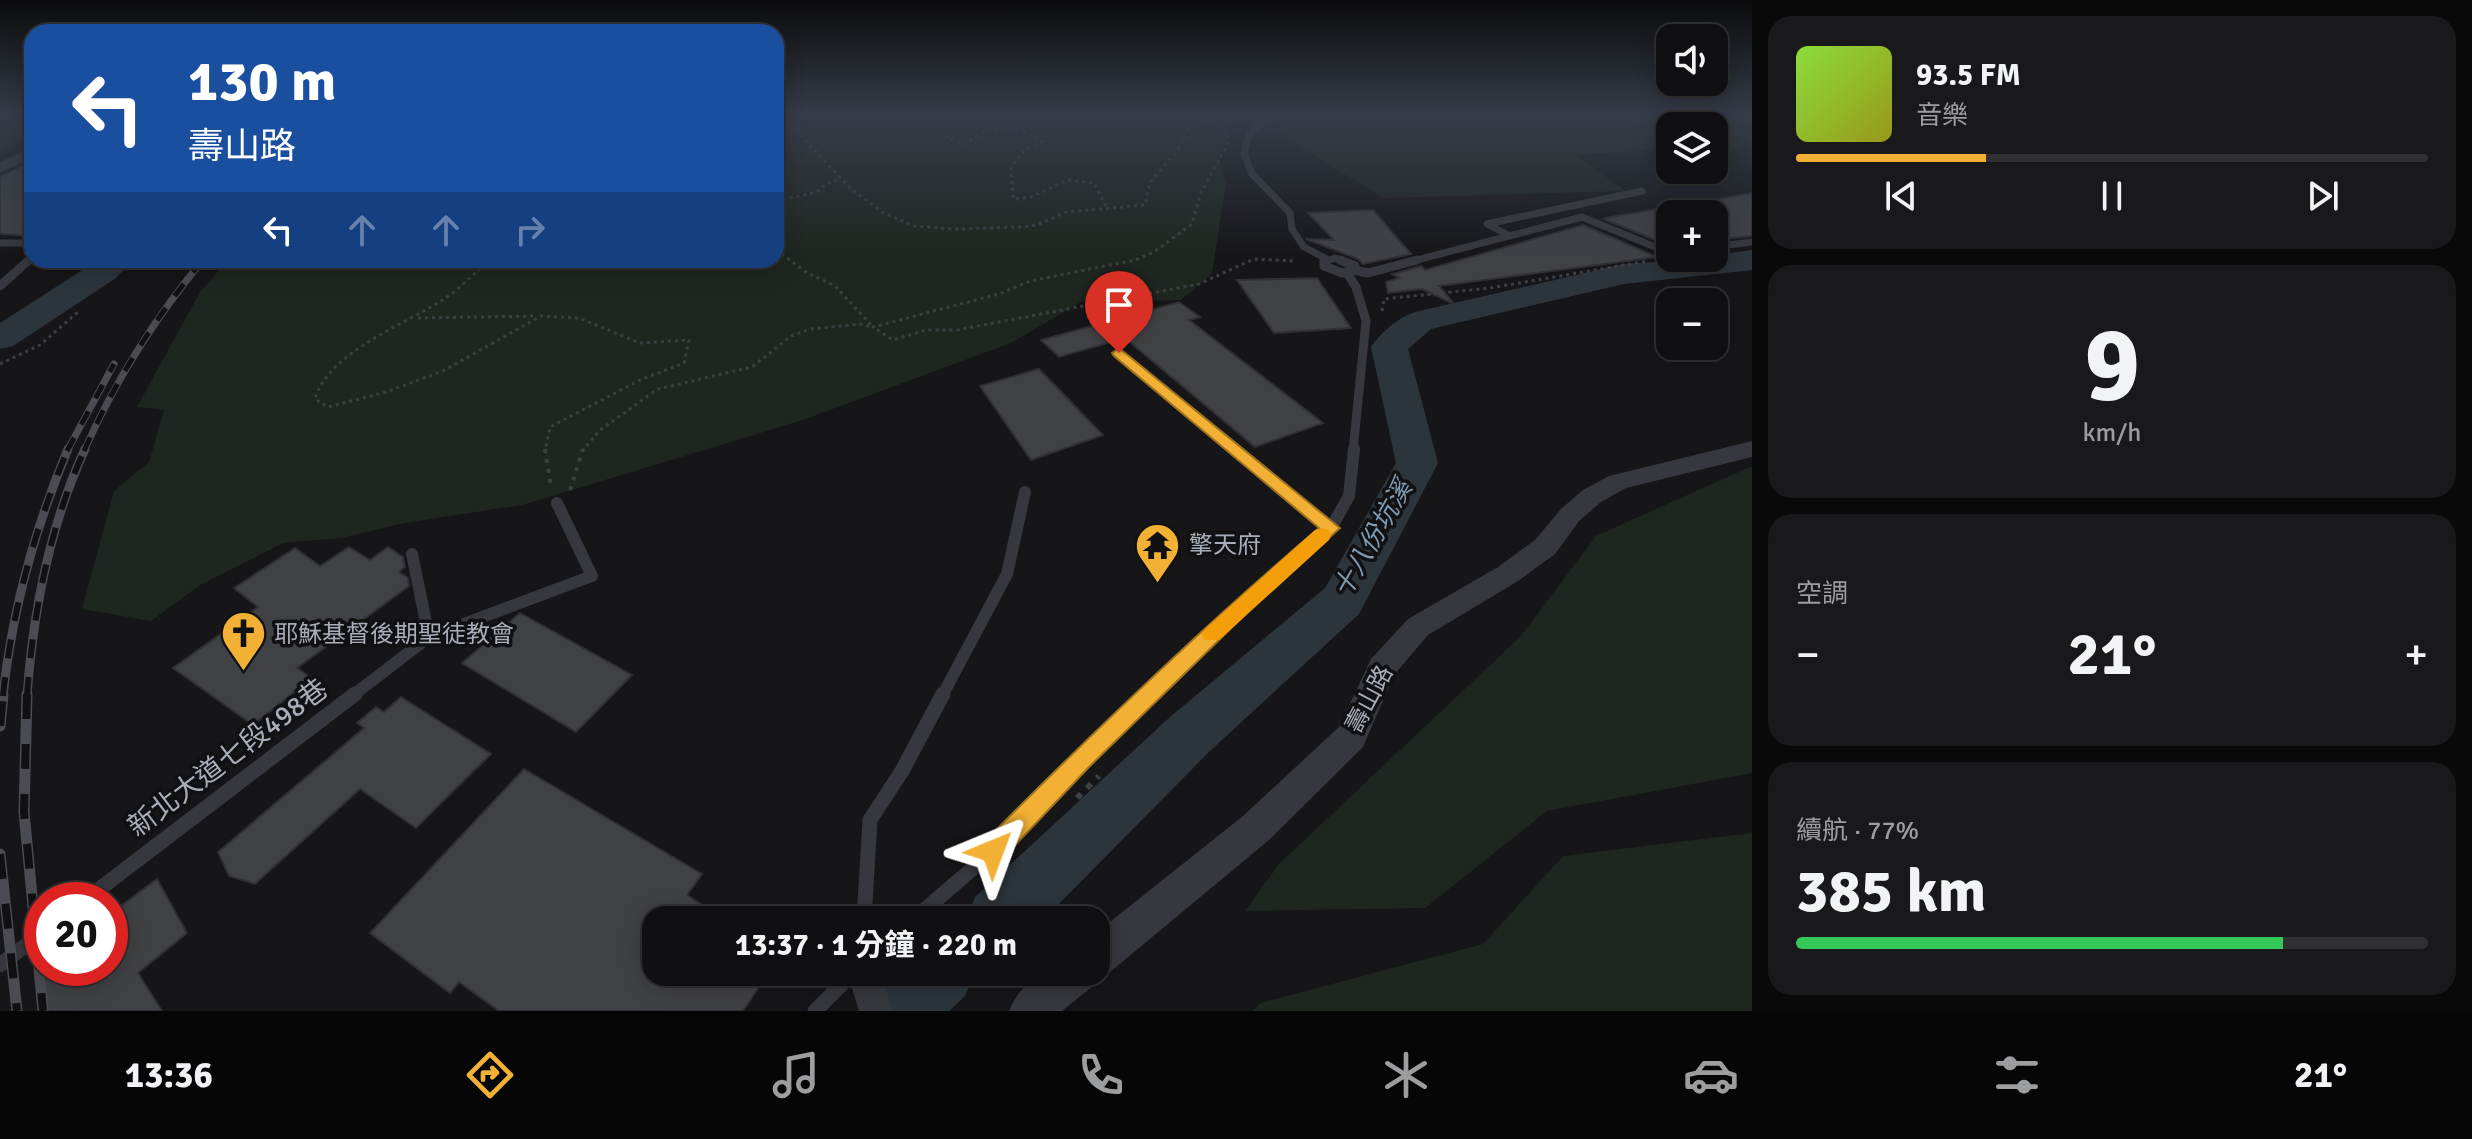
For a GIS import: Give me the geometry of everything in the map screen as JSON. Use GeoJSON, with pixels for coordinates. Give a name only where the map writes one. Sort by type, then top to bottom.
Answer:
{"type":"FeatureCollection","features":[{"type":"Feature","properties":{"kind":"street","name":"壽山路"},"geometry":{"type":"LineString","coordinates":[[1110,947],[1256,828],[1351,737],[1382,668],[1418,627],[1508,574],[1545,547],[1570,515],[1592,496],[1618,482],[1752,449]]}},
{"type":"Feature","properties":{"kind":"street"},"geometry":{"type":"LineString","coordinates":[[868,986],[876,1011]]}},
{"type":"Feature","properties":{"kind":"street"},"geometry":{"type":"LineString","coordinates":[[1029,1011],[1061,986]]}},
{"type":"Feature","properties":{"kind":"lane"},"geometry":{"type":"LineString","coordinates":[[1247,162],[1252,174],[1290,213],[1292,229],[1304,247],[1325,262],[1351,272],[1368,273],[1582,217],[1656,247]]}},
{"type":"Feature","properties":{"kind":"lane"},"geometry":{"type":"LineString","coordinates":[[1510,236],[1487,224],[1642,191]]}},
{"type":"Feature","properties":{"kind":"lane"},"geometry":{"type":"LineString","coordinates":[[1728,245],[1752,242]]}},
{"type":"Feature","properties":{"kind":"lane"},"geometry":{"type":"LineString","coordinates":[[0,243],[24,243]]}},
{"type":"Feature","properties":{"kind":"lane"},"geometry":{"type":"LineString","coordinates":[[1325,262],[1345,259],[1355,266],[1351,272]]}},
{"type":"Feature","properties":{"kind":"lane"},"geometry":{"type":"LineString","coordinates":[[0,286],[24,264]]}},
{"type":"Feature","properties":{"kind":"lane"},"geometry":{"type":"LineString","coordinates":[[929,906],[993,851],[1081,760],[1252,596],[1331,528],[1349,496],[1366,321],[1351,272]]}},
{"type":"Feature","properties":{"kind":"lane"},"geometry":{"type":"LineString","coordinates":[[1119,353],[1331,528]]}},
{"type":"Feature","properties":{"kind":"lane"},"geometry":{"type":"LineString","coordinates":[[865,906],[870,820],[902,771],[1007,574],[1025,492]]}},
{"type":"Feature","properties":{"kind":"lane","name":"新北大道七段498巷"},"geometry":{"type":"LineString","coordinates":[[109,882],[429,637],[592,576],[557,503]]}},
{"type":"Feature","properties":{"kind":"lane"},"geometry":{"type":"LineString","coordinates":[[412,554],[429,637]]}},
{"type":"Feature","properties":{"kind":"lane"},"geometry":{"type":"LineString","coordinates":[[0,965],[24,947]]}},
{"type":"Feature","properties":{"kind":"lane"},"geometry":{"type":"LineString","coordinates":[[815,1011],[840,986]]}},
{"type":"Feature","properties":{"kind":"path"},"geometry":{"type":"LineString","coordinates":[[820,162],[885,213],[914,226],[1031,226],[1048,223],[1067,211],[1145,205],[1149,180],[1164,162]]}},
{"type":"Feature","properties":{"kind":"path"},"geometry":{"type":"LineString","coordinates":[[1015,162],[1011,167],[1013,199],[1031,197],[1068,180],[1094,183],[1108,210]]}},
{"type":"Feature","properties":{"kind":"path"},"geometry":{"type":"LineString","coordinates":[[415,318],[573,316],[605,326],[636,344],[689,340],[684,363],[642,379],[550,427],[545,448],[557,503],[571,499],[573,469],[583,449],[609,420],[649,394],[752,367],[791,336],[811,329],[860,324],[873,327],[999,294],[1030,281],[1135,260],[1154,252],[1192,224],[1201,192],[1217,162]]}},
{"type":"Feature","properties":{"kind":"path"},"geometry":{"type":"LineString","coordinates":[[784,199],[817,192],[826,184],[840,179]]}},
{"type":"Feature","properties":{"kind":"path"},"geometry":{"type":"LineString","coordinates":[[784,256],[806,272],[835,286],[873,327],[893,340],[926,330],[957,330],[1199,284],[1254,259],[1325,262]]}},
{"type":"Feature","properties":{"kind":"path"},"geometry":{"type":"LineString","coordinates":[[479,268],[448,297],[336,364],[319,384],[315,399],[328,407],[348,403],[442,371],[540,316]]}},
{"type":"Feature","properties":{"kind":"path"},"geometry":{"type":"LineString","coordinates":[[476,270],[481,268]]}},
{"type":"Feature","properties":{"kind":"path"},"geometry":{"type":"LineString","coordinates":[[0,364],[40,345],[78,312]]}},
{"type":"Feature","properties":{"kind":"shaded area"},"geometry":{"type":"Polygon","coordinates":[[[784,162],[1221,162],[1226,183],[1212,274],[1181,300],[1081,302],[1011,343],[800,421],[522,505],[404,523],[342,538],[283,543],[200,585],[151,621],[82,609],[114,491],[149,462],[164,410],[137,407],[200,292],[221,268],[784,268],[784,162]]]}},
{"type":"Feature","properties":{"kind":"shaded area"},"geometry":{"type":"Polygon","coordinates":[[[1325,162],[1586,162],[1625,191],[1384,198],[1325,162]]]}},
{"type":"Feature","properties":{"kind":"shaded area"},"geometry":{"type":"Polygon","coordinates":[[[1752,466],[1752,773],[1547,811],[1425,908],[1245,911],[1279,864],[1521,636],[1596,536],[1752,466]]]}},
{"type":"Feature","properties":{"kind":"shaded area"},"geometry":{"type":"Polygon","coordinates":[[[1752,833],[1752,1011],[1252,1011],[1261,1003],[1483,944],[1563,856],[1752,833]]]}},
{"type":"Feature","properties":{"kind":"building"},"geometry":{"type":"Polygon","coordinates":[[[24,165],[24,236],[0,234],[0,177],[24,165]]]}},
{"type":"Feature","properties":{"kind":"building"},"geometry":{"type":"Polygon","coordinates":[[[1752,193],[1752,236],[1728,239],[1728,200],[1714,200],[1752,193]]]}},
{"type":"Feature","properties":{"kind":"building"},"geometry":{"type":"Polygon","coordinates":[[[1656,209],[1656,240],[1604,219],[1656,209]]]}},
{"type":"Feature","properties":{"kind":"building"},"geometry":{"type":"Polygon","coordinates":[[[1373,210],[1411,254],[1363,264],[1358,259],[1306,239],[1334,240],[1308,213],[1373,210]]]}},
{"type":"Feature","properties":{"kind":"building"},"geometry":{"type":"Polygon","coordinates":[[[1583,225],[1656,257],[1439,286],[1454,304],[1422,289],[1388,293],[1386,282],[1399,278],[1392,274],[1421,266],[1425,270],[1583,225]]]}},
{"type":"Feature","properties":{"kind":"building"},"geometry":{"type":"Polygon","coordinates":[[[1317,278],[1351,328],[1274,333],[1237,280],[1317,278]]]}},
{"type":"Feature","properties":{"kind":"building"},"geometry":{"type":"Polygon","coordinates":[[[1179,302],[1200,317],[1189,320],[1323,423],[1255,447],[1125,338],[1059,357],[1041,340],[1179,302]]]}},
{"type":"Feature","properties":{"kind":"building"},"geometry":{"type":"Polygon","coordinates":[[[1039,369],[1103,435],[1031,460],[980,386],[1039,369]]]}},
{"type":"Feature","properties":{"kind":"building"},"geometry":{"type":"Polygon","coordinates":[[[349,547],[370,560],[388,547],[403,557],[405,567],[399,572],[408,578],[409,586],[297,668],[312,678],[253,725],[173,668],[258,607],[234,588],[295,548],[320,566],[349,547]]]}},
{"type":"Feature","properties":{"kind":"building"},"geometry":{"type":"Polygon","coordinates":[[[520,613],[632,675],[576,732],[462,663],[520,613]]]}},
{"type":"Feature","properties":{"kind":"building"},"geometry":{"type":"Polygon","coordinates":[[[401,697],[491,754],[416,828],[360,789],[255,884],[229,876],[218,852],[364,728],[357,723],[376,707],[384,712],[401,697]]]}},
{"type":"Feature","properties":{"kind":"building"},"geometry":{"type":"Polygon","coordinates":[[[524,769],[702,874],[687,895],[704,906],[642,906],[642,986],[760,986],[743,1011],[499,1011],[459,982],[450,993],[370,933],[524,769]]]}},
{"type":"Feature","properties":{"kind":"building"},"geometry":{"type":"Polygon","coordinates":[[[157,879],[187,933],[138,973],[162,1011],[47,1011],[43,986],[128,986],[128,901],[157,879]]]}},
{"type":"Feature","properties":{"kind":"waterway","name":"十八份坑溪"},"geometry":{"type":"LineString","coordinates":[[1012,906],[1190,734],[1342,601],[1417,463],[1389,347],[1419,321],[1624,274],[1752,260]]}},
{"type":"Feature","properties":{"kind":"waterway"},"geometry":{"type":"LineString","coordinates":[[0,338],[108,268]]}},
{"type":"Feature","properties":{"kind":"waterway","name":"十八份坑溪"},"geometry":{"type":"LineString","coordinates":[[919,992],[926,986]]}},
{"type":"Feature","properties":{"kind":"railway"},"geometry":{"type":"LineString","coordinates":[[84,451],[137,351],[197,268]]}},
{"type":"Feature","properties":{"kind":"railway"},"geometry":{"type":"LineString","coordinates":[[68,450],[114,364]]}},
{"type":"Feature","properties":{"kind":"railway"},"geometry":{"type":"LineString","coordinates":[[27,696],[45,570],[62,508],[85,449]]}},
{"type":"Feature","properties":{"kind":"railway"},"geometry":{"type":"LineString","coordinates":[[3,696],[12,632],[26,570],[68,450]]}},
{"type":"Feature","properties":{"kind":"railway"},"geometry":{"type":"LineString","coordinates":[[0,726],[3,694]]}},
{"type":"Feature","properties":{"kind":"railway"},"geometry":{"type":"LineString","coordinates":[[27,694],[24,812],[43,1011]]}},
{"type":"Feature","properties":{"kind":"railway"},"geometry":{"type":"LineString","coordinates":[[0,854],[17,1011]]}},
{"type":"Feature","properties":{"kind":"slow traffic"},"geometry":{"type":"LineString","coordinates":[[1212,634],[1322,535]]}},
{"type":"Feature","properties":{"kind":"place","name":"擎天府"},"geometry":{"type":"Point","coordinates":[1158,584]}},
{"type":"Feature","properties":{"kind":"place","name":"耶穌基督後期聖徒教會"},"geometry":{"type":"Point","coordinates":[243,673]}},
{"type":"Feature","properties":{"kind":"route"},"geometry":{"type":"LineString","coordinates":[[993,851],[1081,760],[1252,596],[1331,528],[1119,353]]}}]}
